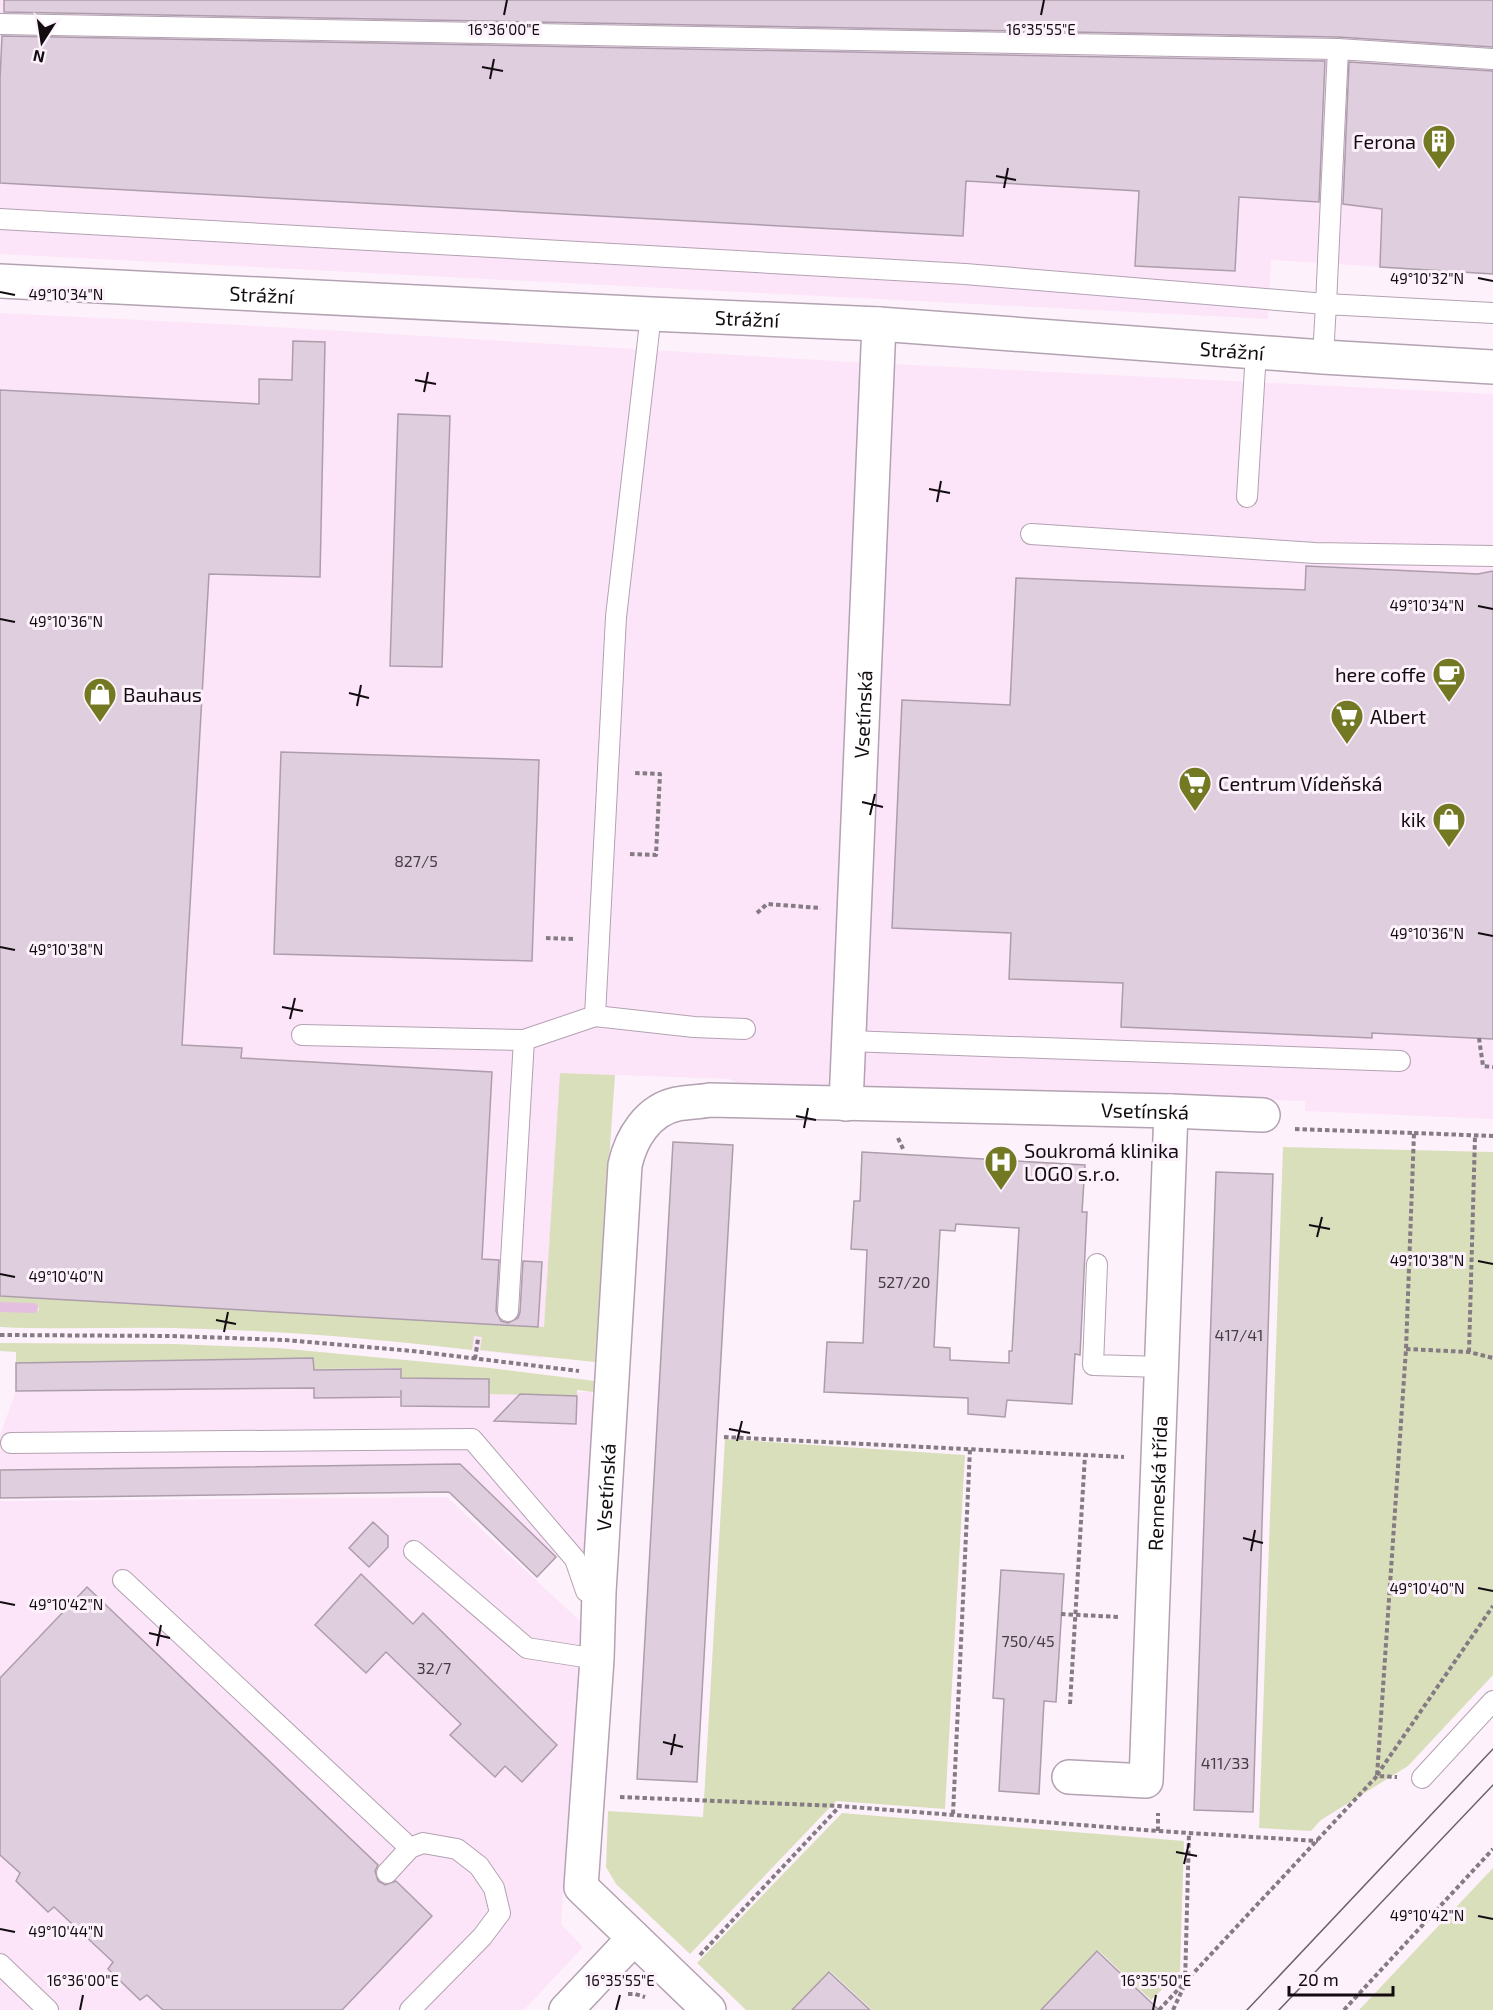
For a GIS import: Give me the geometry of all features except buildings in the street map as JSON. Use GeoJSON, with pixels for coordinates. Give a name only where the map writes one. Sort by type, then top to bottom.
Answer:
{"type":"FeatureCollection","features":[{"type":"Feature","properties":{"kind":"street","name":"Strážní"},"geometry":{"type":"LineString","coordinates":[[0,280],[879,324],[1323,357],[1493,367]]}},
{"type":"Feature","properties":{"kind":"street","name":"Vsetínská"},"geometry":{"type":"LineString","coordinates":[[846,1104],[879,324]]}},
{"type":"Feature","properties":{"kind":"street","name":"Vsetínská"},"geometry":{"type":"LineString","coordinates":[[709,2010],[666,1989],[634,1938],[581,1887],[597,1659],[625,1165],[628,1148],[637,1133],[650,1119],[676,1104],[710,1100],[1171,1111],[1273,1122]]}},
{"type":"Feature","properties":{"kind":"street","name":"Renneská třída"},"geometry":{"type":"LineString","coordinates":[[1069,1777],[1146,1781],[1171,1111]]}},
{"type":"Feature","properties":{"kind":"street"},"geometry":{"type":"LineString","coordinates":[[566,2010],[634,1938]]}},
{"type":"Feature","properties":{"kind":"lane"},"geometry":{"type":"LineString","coordinates":[[0,24],[1338,50],[1493,59]]}},
{"type":"Feature","properties":{"kind":"lane"},"geometry":{"type":"LineString","coordinates":[[1323,357],[1338,50]]}},
{"type":"Feature","properties":{"kind":"lane"},"geometry":{"type":"LineString","coordinates":[[0,219],[965,274],[1326,304],[1493,314]]}},
{"type":"Feature","properties":{"kind":"lane"},"geometry":{"type":"LineString","coordinates":[[595,1016],[616,617],[651,314]]}},
{"type":"Feature","properties":{"kind":"lane"},"geometry":{"type":"LineString","coordinates":[[1247,497],[1256,352]]}},
{"type":"Feature","properties":{"kind":"lane"},"geometry":{"type":"LineString","coordinates":[[1031,534],[1315,553],[1493,556]]}},
{"type":"Feature","properties":{"kind":"lane"},"geometry":{"type":"LineString","coordinates":[[302,1035],[524,1040],[595,1016],[694,1027],[745,1029]]}},
{"type":"Feature","properties":{"kind":"lane"},"geometry":{"type":"LineString","coordinates":[[508,1311],[524,1040]]}},
{"type":"Feature","properties":{"kind":"lane"},"geometry":{"type":"LineString","coordinates":[[849,1041],[1400,1061]]}},
{"type":"Feature","properties":{"kind":"lane"},"geometry":{"type":"LineString","coordinates":[[1096,1264],[1092,1365],[1162,1367]]}},
{"type":"Feature","properties":{"kind":"lane"},"geometry":{"type":"LineString","coordinates":[[10,1443],[472,1439],[575,1559],[586,1591],[599,1592]]}},
{"type":"Feature","properties":{"kind":"lane"},"geometry":{"type":"LineString","coordinates":[[414,1551],[527,1648],[597,1659]]}},
{"type":"Feature","properties":{"kind":"lane"},"geometry":{"type":"LineString","coordinates":[[123,1580],[410,1848]]}},
{"type":"Feature","properties":{"kind":"lane"},"geometry":{"type":"LineString","coordinates":[[1422,1778],[1493,1701]]}},
{"type":"Feature","properties":{"kind":"lane"},"geometry":{"type":"LineString","coordinates":[[387,1873],[410,1848],[423,1843],[457,1849],[479,1866],[494,1888],[500,1913],[482,1937],[410,2010]]}},
{"type":"Feature","properties":{"kind":"lane"},"geometry":{"type":"LineString","coordinates":[[2,1972],[48,2010]]}},
{"type":"Feature","properties":{"kind":"path"},"geometry":{"type":"LineString","coordinates":[[757,913],[767,904],[817,907]]}},
{"type":"Feature","properties":{"kind":"path"},"geometry":{"type":"LineString","coordinates":[[1479,1038],[1483,1066],[1493,1067]]}},
{"type":"Feature","properties":{"kind":"path"},"geometry":{"type":"LineString","coordinates":[[1273,1122],[1414,1133],[1493,1136]]}},
{"type":"Feature","properties":{"kind":"path"},"geometry":{"type":"LineString","coordinates":[[894,1133],[904,1151]]}},
{"type":"Feature","properties":{"kind":"path"},"geometry":{"type":"LineString","coordinates":[[1377,1776],[1406,1349],[1414,1133]]}},
{"type":"Feature","properties":{"kind":"path"},"geometry":{"type":"LineString","coordinates":[[1468,1352],[1475,1136]]}},
{"type":"Feature","properties":{"kind":"path"},"geometry":{"type":"LineString","coordinates":[[0,1335],[173,1336],[285,1340],[612,1375]]}},
{"type":"Feature","properties":{"kind":"path"},"geometry":{"type":"LineString","coordinates":[[475,1359],[478,1339]]}},
{"type":"Feature","properties":{"kind":"path"},"geometry":{"type":"LineString","coordinates":[[1406,1349],[1468,1352],[1493,1358]]}},
{"type":"Feature","properties":{"kind":"path"},"geometry":{"type":"LineString","coordinates":[[724,1437],[1131,1458]]}},
{"type":"Feature","properties":{"kind":"path"},"geometry":{"type":"LineString","coordinates":[[952,1814],[970,1449]]}},
{"type":"Feature","properties":{"kind":"path"},"geometry":{"type":"LineString","coordinates":[[1070,1704],[1085,1455]]}},
{"type":"Feature","properties":{"kind":"path"},"geometry":{"type":"LineString","coordinates":[[1159,2010],[1377,1776],[1493,1606]]}},
{"type":"Feature","properties":{"kind":"path"},"geometry":{"type":"LineString","coordinates":[[1061,1614],[1152,1619]]}},
{"type":"Feature","properties":{"kind":"path"},"geometry":{"type":"LineString","coordinates":[[1377,1776],[1422,1778]]}},
{"type":"Feature","properties":{"kind":"path"},"geometry":{"type":"LineString","coordinates":[[587,1796],[839,1806],[1318,1841]]}},
{"type":"Feature","properties":{"kind":"path"},"geometry":{"type":"LineString","coordinates":[[624,1995],[666,1989],[839,1806]]}},
{"type":"Feature","properties":{"kind":"path"},"geometry":{"type":"LineString","coordinates":[[1158,1811],[1158,1831]]}},
{"type":"Feature","properties":{"kind":"path"},"geometry":{"type":"LineString","coordinates":[[1173,2010],[1185,1984],[1189,1833]]}},
{"type":"Feature","properties":{"kind":"path"},"geometry":{"type":"LineString","coordinates":[[1344,2010],[1493,1849]]}},
{"type":"Feature","properties":{"kind":"shaded area"},"geometry":{"type":"Polygon","coordinates":[[[0,0],[1493,0],[1493,274],[1271,260],[1268,319],[0,254],[0,0]]]}},
{"type":"Feature","properties":{"kind":"shaded area"},"geometry":{"type":"Polygon","coordinates":[[[0,313],[852,362],[1493,394],[1493,1119],[1305,1111],[1305,1101],[743,1086],[729,1079],[561,1073],[542,1358],[415,1343],[286,1332],[173,1328],[0,1327],[0,313]]]}},
{"type":"Feature","properties":{"kind":"shaded area"},"geometry":{"type":"Polygon","coordinates":[[[313,1360],[314,1369],[401,1368],[401,1378],[489,1392],[592,1392],[584,1560],[556,1557],[539,1575],[436,1481],[436,1492],[0,1498],[0,1435],[16,1391],[16,1363],[313,1360]]]}},
{"type":"Feature","properties":{"kind":"shaded area"},"geometry":{"type":"Polygon","coordinates":[[[447,1497],[581,1622],[561,1924],[583,1947],[524,2010],[0,2010],[0,1501],[447,1497]]]}},
{"type":"Feature","properties":{"kind":"green space"},"geometry":{"type":"Polygon","coordinates":[[[560,1073],[615,1075],[595,1362],[480,1350],[482,1337],[474,1336],[472,1350],[360,1338],[248,1331],[0,1327],[0,1309],[39,1311],[39,1307],[0,1305],[0,1296],[544,1327],[560,1073]]]}},
{"type":"Feature","properties":{"kind":"green space"},"geometry":{"type":"Polygon","coordinates":[[[1283,1147],[1493,1152],[1493,1675],[1408,1766],[1321,1820],[1311,1831],[1259,1828],[1283,1147]]]}},
{"type":"Feature","properties":{"kind":"green space"},"geometry":{"type":"Polygon","coordinates":[[[0,1343],[174,1344],[278,1348],[490,1368],[595,1381],[603,1389],[592,1392],[577,1390],[577,1396],[489,1394],[401,1378],[401,1368],[314,1369],[313,1360],[16,1363],[16,1352],[0,1351],[0,1343]]]}},
{"type":"Feature","properties":{"kind":"green space"},"geometry":{"type":"Polygon","coordinates":[[[725,1439],[965,1455],[945,1809],[836,1801],[690,1954],[616,1884],[606,1867],[608,1811],[703,1817],[725,1439]]]}},
{"type":"Feature","properties":{"kind":"green space"},"geometry":{"type":"Polygon","coordinates":[[[842,1813],[1184,1841],[1180,1972],[1151,2000],[1098,1950],[1041,2010],[872,2010],[830,1971],[793,2010],[746,2010],[697,1963],[842,1813]]]}},
{"type":"Feature","properties":{"kind":"green space"},"geometry":{"type":"Polygon","coordinates":[[[1493,1868],[1493,2010],[1359,2010],[1493,1868]]]}},
{"type":"Feature","properties":{"kind":"waterway"},"geometry":{"type":"LineString","coordinates":[[0,1307],[33,1308]]}},
{"type":"Feature","properties":{"kind":"tram line"},"geometry":{"type":"LineString","coordinates":[[1247,2010],[1493,1749]]}},
{"type":"Feature","properties":{"kind":"tram line"},"geometry":{"type":"LineString","coordinates":[[1279,2010],[1493,1785]]}},
{"type":"Feature","properties":{"kind":"place","name":"Ferona"},"geometry":{"type":"Point","coordinates":[1439,170]}},
{"type":"Feature","properties":{"kind":"place","name":"here coffe"},"geometry":{"type":"Point","coordinates":[1449,703]}},
{"type":"Feature","properties":{"kind":"place","name":"Bauhaus"},"geometry":{"type":"Point","coordinates":[100,723]}},
{"type":"Feature","properties":{"kind":"place","name":"Albert"},"geometry":{"type":"Point","coordinates":[1347,745]}},
{"type":"Feature","properties":{"kind":"place","name":"Centrum Vídeňská"},"geometry":{"type":"Point","coordinates":[1195,812]}},
{"type":"Feature","properties":{"kind":"place","name":"kik"},"geometry":{"type":"Point","coordinates":[1449,848]}},
{"type":"Feature","properties":{"kind":"place","name":"Soukromá klinika LOGO s.r.o."},"geometry":{"type":"Point","coordinates":[1001,1191]}}]}
